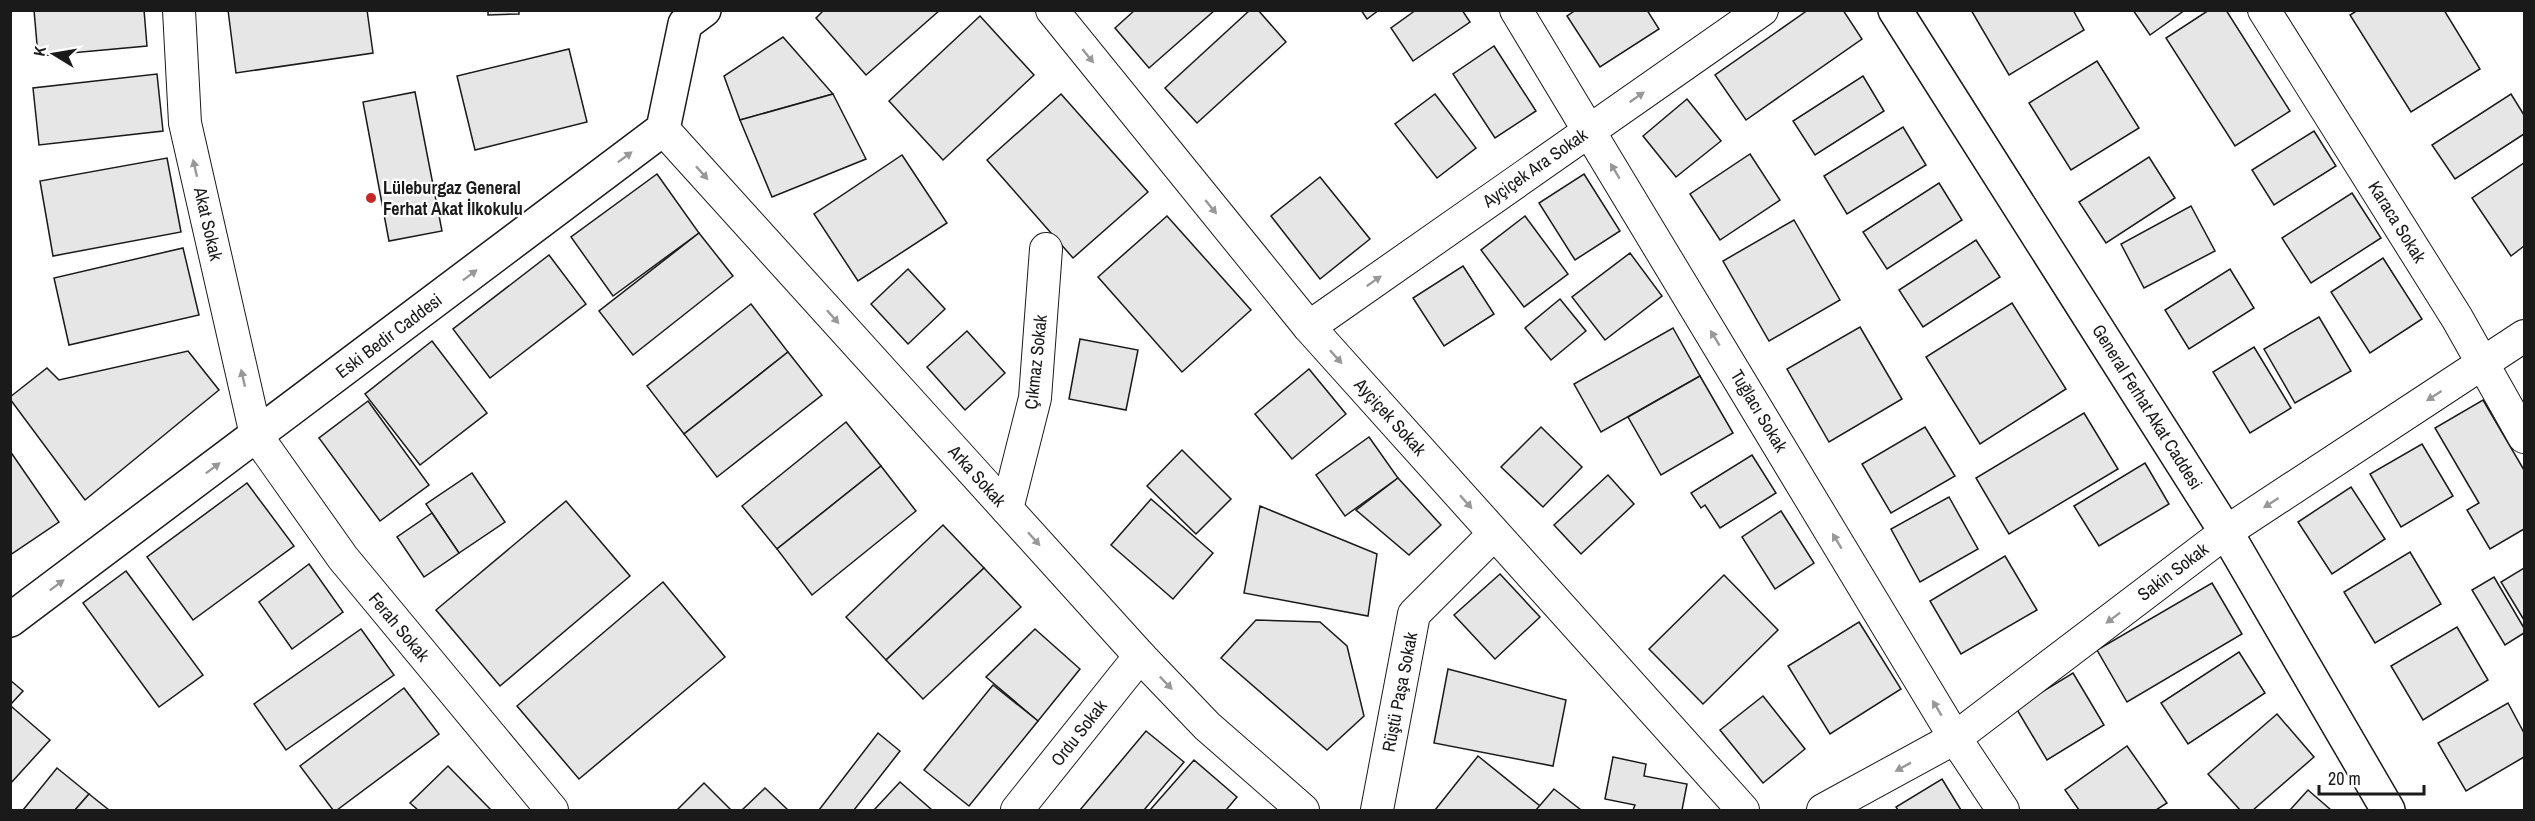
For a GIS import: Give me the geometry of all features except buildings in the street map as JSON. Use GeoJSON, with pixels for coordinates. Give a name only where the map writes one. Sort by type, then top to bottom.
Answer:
{"type":"FeatureCollection","features":[{"type":"Feature","properties":{"kind":"street","name":"Akat Sokak"},"geometry":{"type":"LineString","coordinates":[[179,10],[185,123],[256,435]]}},
{"type":"Feature","properties":{"kind":"street","name":"Ayçiçek Sokak"},"geometry":{"type":"LineString","coordinates":[[1052,10],[1309,327],[1743,810]]}},
{"type":"Feature","properties":{"kind":"street","name":"Tuğlacı Sokak"},"geometry":{"type":"LineString","coordinates":[[1516,10],[1955,738],[2003,810]]}},
{"type":"Feature","properties":{"kind":"street","name":"Ayçiçek Ara Sokak"},"geometry":{"type":"LineString","coordinates":[[1309,327],[1762,10]]}},
{"type":"Feature","properties":{"kind":"street","name":"General Ferhat Akat Caddesi"},"geometry":{"type":"LineString","coordinates":[[1895,10],[2226,532],[2388,810]]}},
{"type":"Feature","properties":{"kind":"street","name":"Karaca Sokak"},"geometry":{"type":"LineString","coordinates":[[2264,10],[2457,318],[2524,437]]}},
{"type":"Feature","properties":{"kind":"street"},"geometry":{"type":"LineString","coordinates":[[663,129],[691,15]]}},
{"type":"Feature","properties":{"kind":"street","name":"Eski Bedir Caddesi"},"geometry":{"type":"LineString","coordinates":[[10,620],[663,129]]}},
{"type":"Feature","properties":{"kind":"street","name":"Arka Sokak"},"geometry":{"type":"LineString","coordinates":[[663,129],[1140,656],[1207,726],[1303,810]]}},
{"type":"Feature","properties":{"kind":"street","name":"Çıkmaz Sokak"},"geometry":{"type":"LineString","coordinates":[[1006,509],[1035,398],[1046,249]]}},
{"type":"Feature","properties":{"kind":"street","name":"Sakin Sokak"},"geometry":{"type":"LineString","coordinates":[[1823,810],[1955,738],[2226,532],[2524,336]]}},
{"type":"Feature","properties":{"kind":"street","name":"Ferah Sokak"},"geometry":{"type":"LineString","coordinates":[[256,435],[343,558],[552,810]]}},
{"type":"Feature","properties":{"kind":"street","name":"Rüştü Paşa Sokak"},"geometry":{"type":"LineString","coordinates":[[1377,810],[1414,614],[1494,534]]}},
{"type":"Feature","properties":{"kind":"street","name":"Ordu Sokak"},"geometry":{"type":"LineString","coordinates":[[1017,810],[1140,656]]}},
{"type":"Feature","properties":{"kind":"place","name":"Lüleburgaz General Ferhat Akat İlkokulu"},"geometry":{"type":"Point","coordinates":[371,198]}}]}
